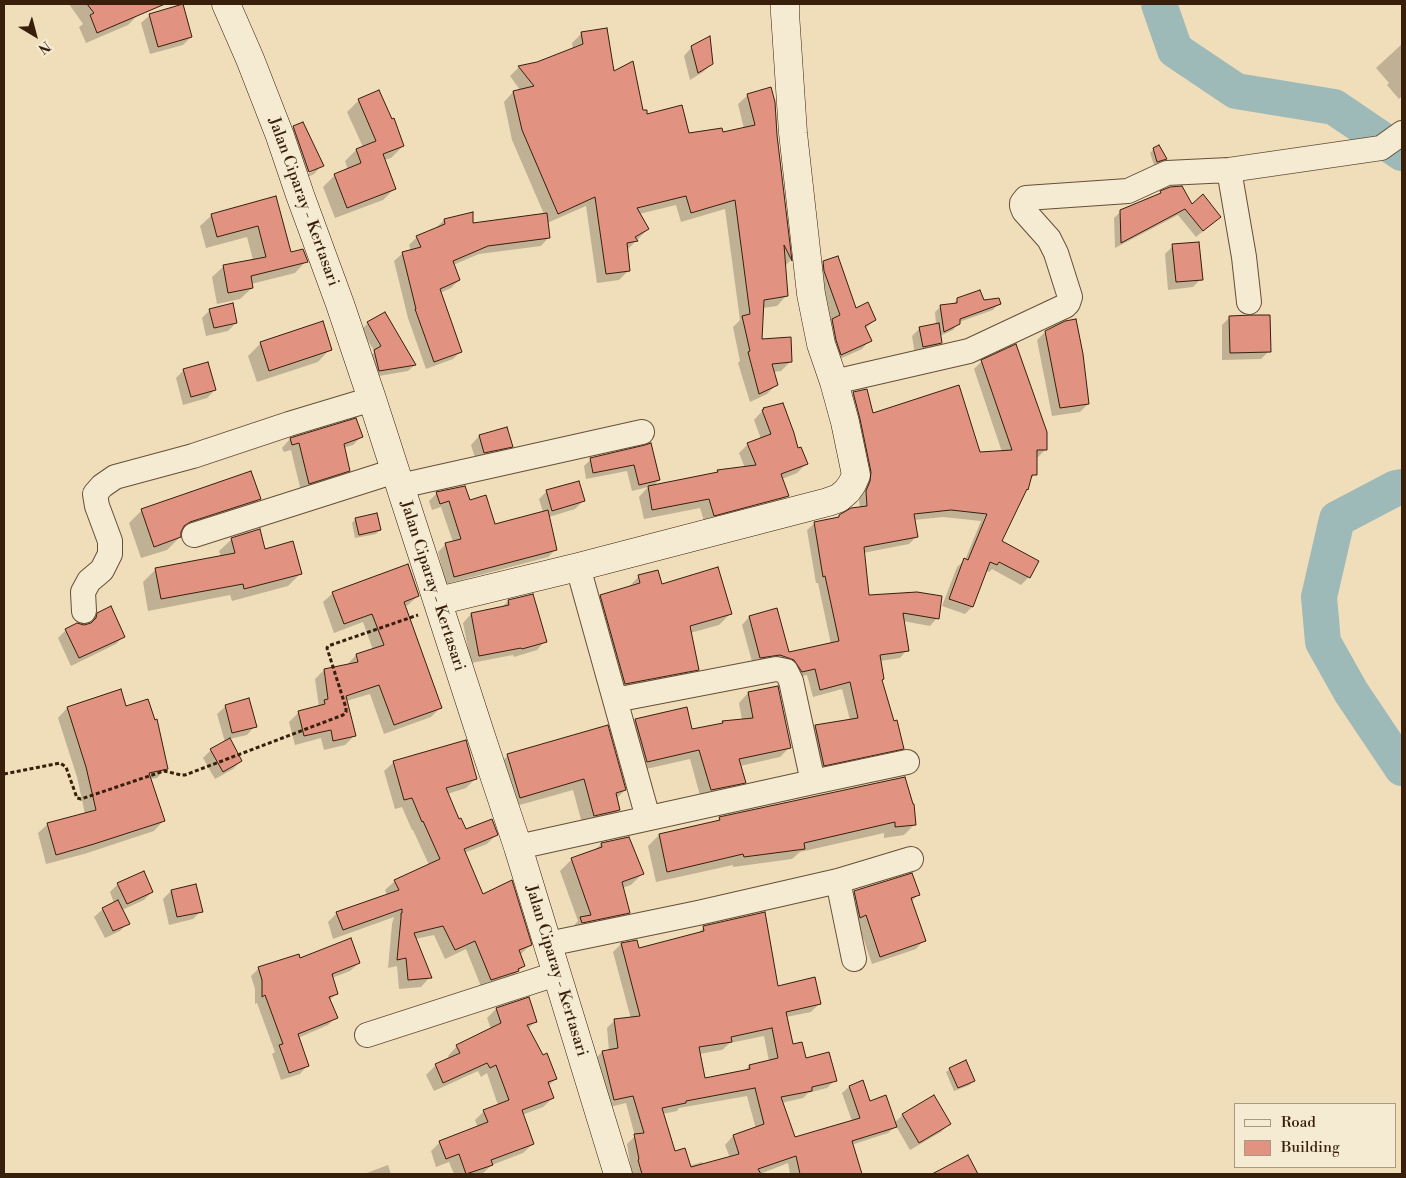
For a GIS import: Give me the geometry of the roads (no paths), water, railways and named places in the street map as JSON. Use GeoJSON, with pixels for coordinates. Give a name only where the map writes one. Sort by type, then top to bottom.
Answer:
{"type":"FeatureCollection","features":[{"type":"Feature","properties":{"kind":"main road","name":"Jalan Ciparay - Kertasari"},"geometry":{"type":"LineString","coordinates":[[226,4],[250,58],[280,136],[372,399],[480,736],[518,847],[618,1174]]}},
{"type":"Feature","properties":{"kind":"main road"},"geometry":{"type":"LineString","coordinates":[[439,604],[828,502],[839,498],[852,484],[856,474],[845,422],[821,344],[810,294],[793,133],[785,4]]}},
{"type":"Feature","properties":{"kind":"street"},"geometry":{"type":"LineString","coordinates":[[834,382],[969,351],[1065,306],[1070,298],[1056,252],[1049,239],[1024,211],[1022,203],[1026,198],[1128,191],[1167,173],[1229,170],[1381,148],[1402,133]]}},
{"type":"Feature","properties":{"kind":"street"},"geometry":{"type":"LineString","coordinates":[[1229,170],[1244,257],[1249,302]]}},
{"type":"Feature","properties":{"kind":"street"},"geometry":{"type":"LineString","coordinates":[[84,612],[83,592],[89,581],[102,570],[110,554],[110,541],[98,506],[96,494],[102,486],[115,477],[193,456],[372,399]]}},
{"type":"Feature","properties":{"kind":"street"},"geometry":{"type":"LineString","coordinates":[[194,535],[397,479],[642,432]]}},
{"type":"Feature","properties":{"kind":"street"},"geometry":{"type":"LineString","coordinates":[[578,567],[648,818]]}},
{"type":"Feature","properties":{"kind":"street"},"geometry":{"type":"LineString","coordinates":[[615,700],[776,669],[786,671],[791,681],[813,782]]}},
{"type":"Feature","properties":{"kind":"street"},"geometry":{"type":"LineString","coordinates":[[518,847],[907,762]]}},
{"type":"Feature","properties":{"kind":"street"},"geometry":{"type":"LineString","coordinates":[[548,944],[698,913],[838,881],[911,859]]}},
{"type":"Feature","properties":{"kind":"street"},"geometry":{"type":"LineString","coordinates":[[838,881],[854,959]]}},
{"type":"Feature","properties":{"kind":"street"},"geometry":{"type":"LineString","coordinates":[[367,1035],[556,974]]}},
{"type":"Feature","properties":{"kind":"waterway"},"geometry":{"type":"LineString","coordinates":[[1159,4],[1175,50],[1236,91],[1334,107],[1402,153]]}},
{"type":"Feature","properties":{"kind":"waterway"},"geometry":{"type":"LineString","coordinates":[[1402,487],[1396,488],[1337,519],[1319,597],[1323,642],[1351,692],[1402,768]]}}]}
